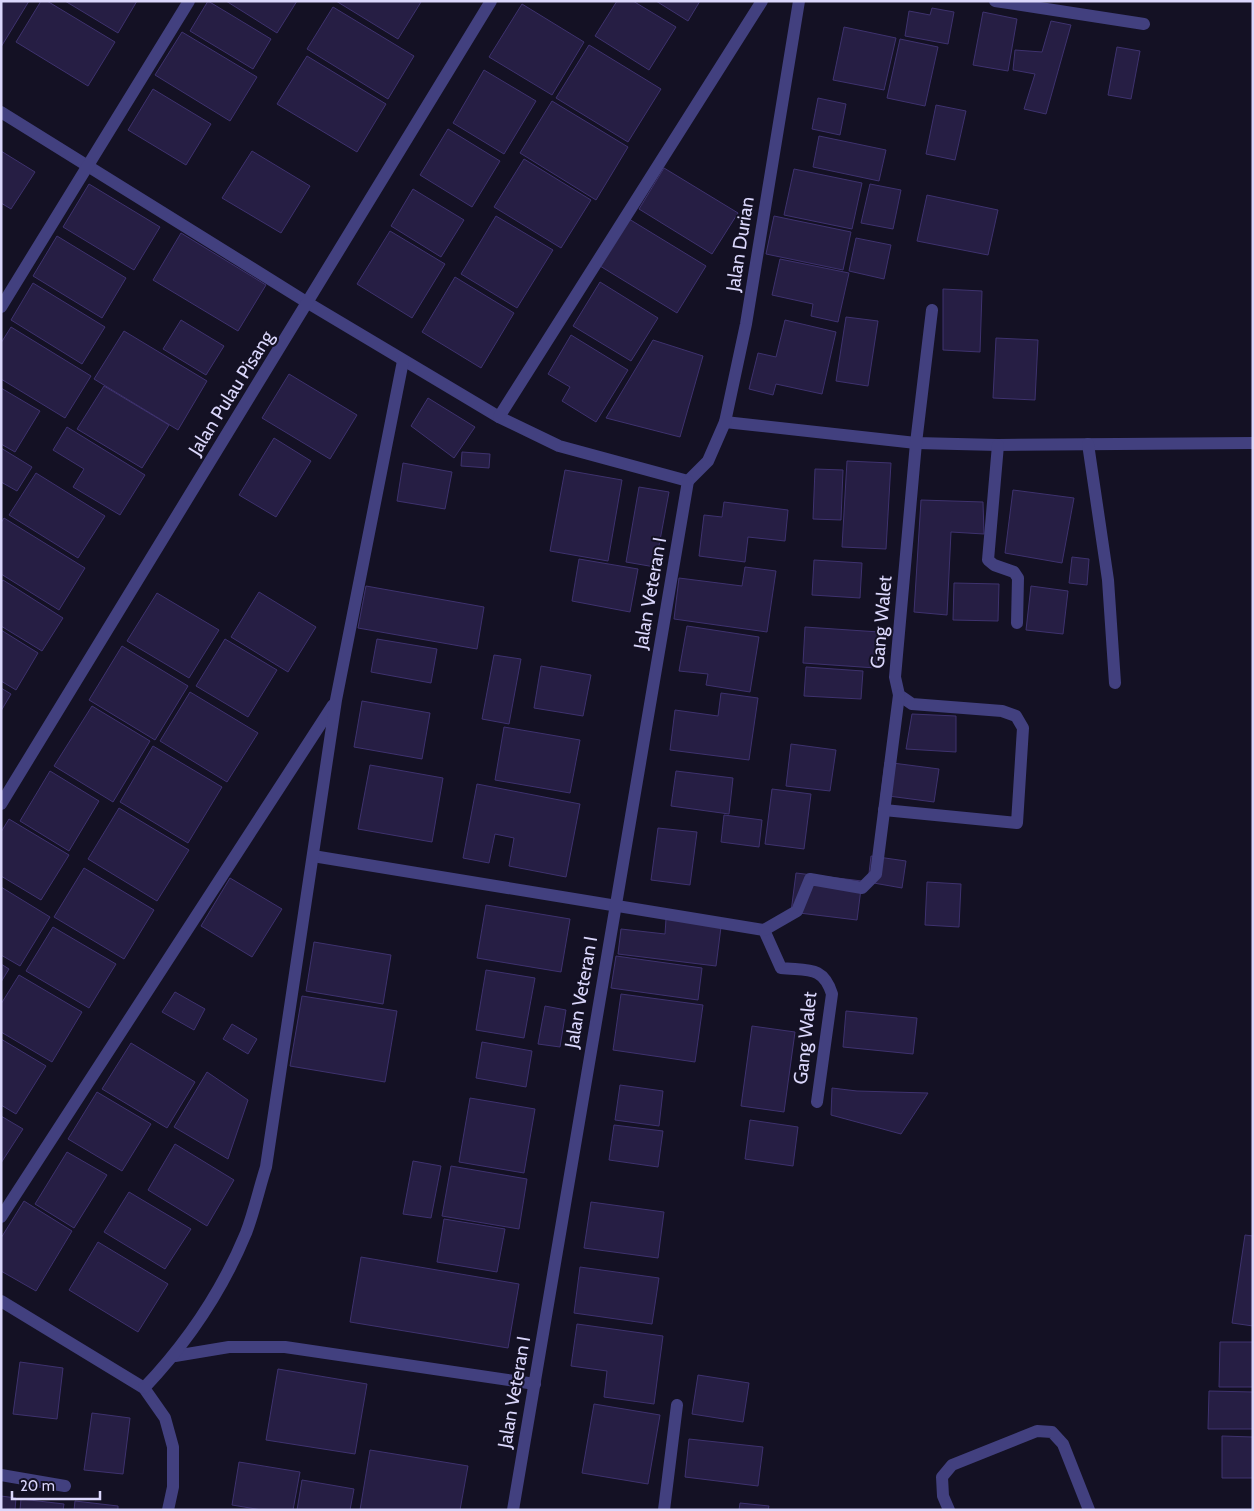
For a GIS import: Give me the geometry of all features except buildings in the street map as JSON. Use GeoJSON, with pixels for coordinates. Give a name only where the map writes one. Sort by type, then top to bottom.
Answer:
{"type":"FeatureCollection","features":[{"type":"Feature","properties":{"kind":"street"},"geometry":{"type":"LineString","coordinates":[[1,307],[189,1]]}},
{"type":"Feature","properties":{"kind":"street","name":"Jalan Pulau Pisang"},"geometry":{"type":"LineString","coordinates":[[1,804],[308,303],[490,1]]}},
{"type":"Feature","properties":{"kind":"street"},"geometry":{"type":"LineString","coordinates":[[499,417],[762,1]]}},
{"type":"Feature","properties":{"kind":"street","name":"Jalan Durian"},"geometry":{"type":"LineString","coordinates":[[688,481],[708,461],[725,422],[746,324],[799,1]]}},
{"type":"Feature","properties":{"kind":"street"},"geometry":{"type":"LineString","coordinates":[[996,1],[1144,24]]}},
{"type":"Feature","properties":{"kind":"street"},"geometry":{"type":"LineString","coordinates":[[1,112],[308,303],[499,417],[559,446],[688,481]]}},
{"type":"Feature","properties":{"kind":"street","name":"Gang Walet"},"geometry":{"type":"LineString","coordinates":[[884,810],[1017,823],[1022,728],[1016,716],[1002,711],[912,704],[900,695],[895,677],[916,443],[932,310]]}},
{"type":"Feature","properties":{"kind":"street"},"geometry":{"type":"LineString","coordinates":[[144,1388],[175,1356],[213,1298],[246,1232],[266,1168],[336,700],[403,361]]}},
{"type":"Feature","properties":{"kind":"street"},"geometry":{"type":"LineString","coordinates":[[725,422],[916,443],[998,445],[1253,443]]}},
{"type":"Feature","properties":{"kind":"street"},"geometry":{"type":"LineString","coordinates":[[1088,444],[1108,580],[1115,683]]}},
{"type":"Feature","properties":{"kind":"street"},"geometry":{"type":"LineString","coordinates":[[998,445],[988,560],[994,565],[1014,572],[1018,578],[1017,623]]}},
{"type":"Feature","properties":{"kind":"street","name":"Jalan Veteran I"},"geometry":{"type":"LineString","coordinates":[[513,1510],[688,481]]}},
{"type":"Feature","properties":{"kind":"street"},"geometry":{"type":"LineString","coordinates":[[313,856],[764,930],[797,911],[810,879],[862,888],[876,874],[900,695]]}},
{"type":"Feature","properties":{"kind":"street"},"geometry":{"type":"LineString","coordinates":[[1,1217],[336,700]]}},
{"type":"Feature","properties":{"kind":"street","name":"Gang Walet"},"geometry":{"type":"LineString","coordinates":[[764,930],[781,968],[819,972],[828,980],[832,994],[817,1102]]}},
{"type":"Feature","properties":{"kind":"street"},"geometry":{"type":"LineString","coordinates":[[1,1301],[144,1388],[165,1418],[173,1447],[173,1487],[168,1510]]}},
{"type":"Feature","properties":{"kind":"street"},"geometry":{"type":"LineString","coordinates":[[175,1356],[229,1347],[285,1347],[535,1384]]}},
{"type":"Feature","properties":{"kind":"street"},"geometry":{"type":"LineString","coordinates":[[664,1510],[678,1405]]}},
{"type":"Feature","properties":{"kind":"street"},"geometry":{"type":"LineString","coordinates":[[949,1510],[943,1496],[942,1477],[952,1464],[1036,1431],[1052,1432],[1063,1444],[1089,1510]]}},
{"type":"Feature","properties":{"kind":"street"},"geometry":{"type":"LineString","coordinates":[[1,1475],[65,1486]]}}]}
